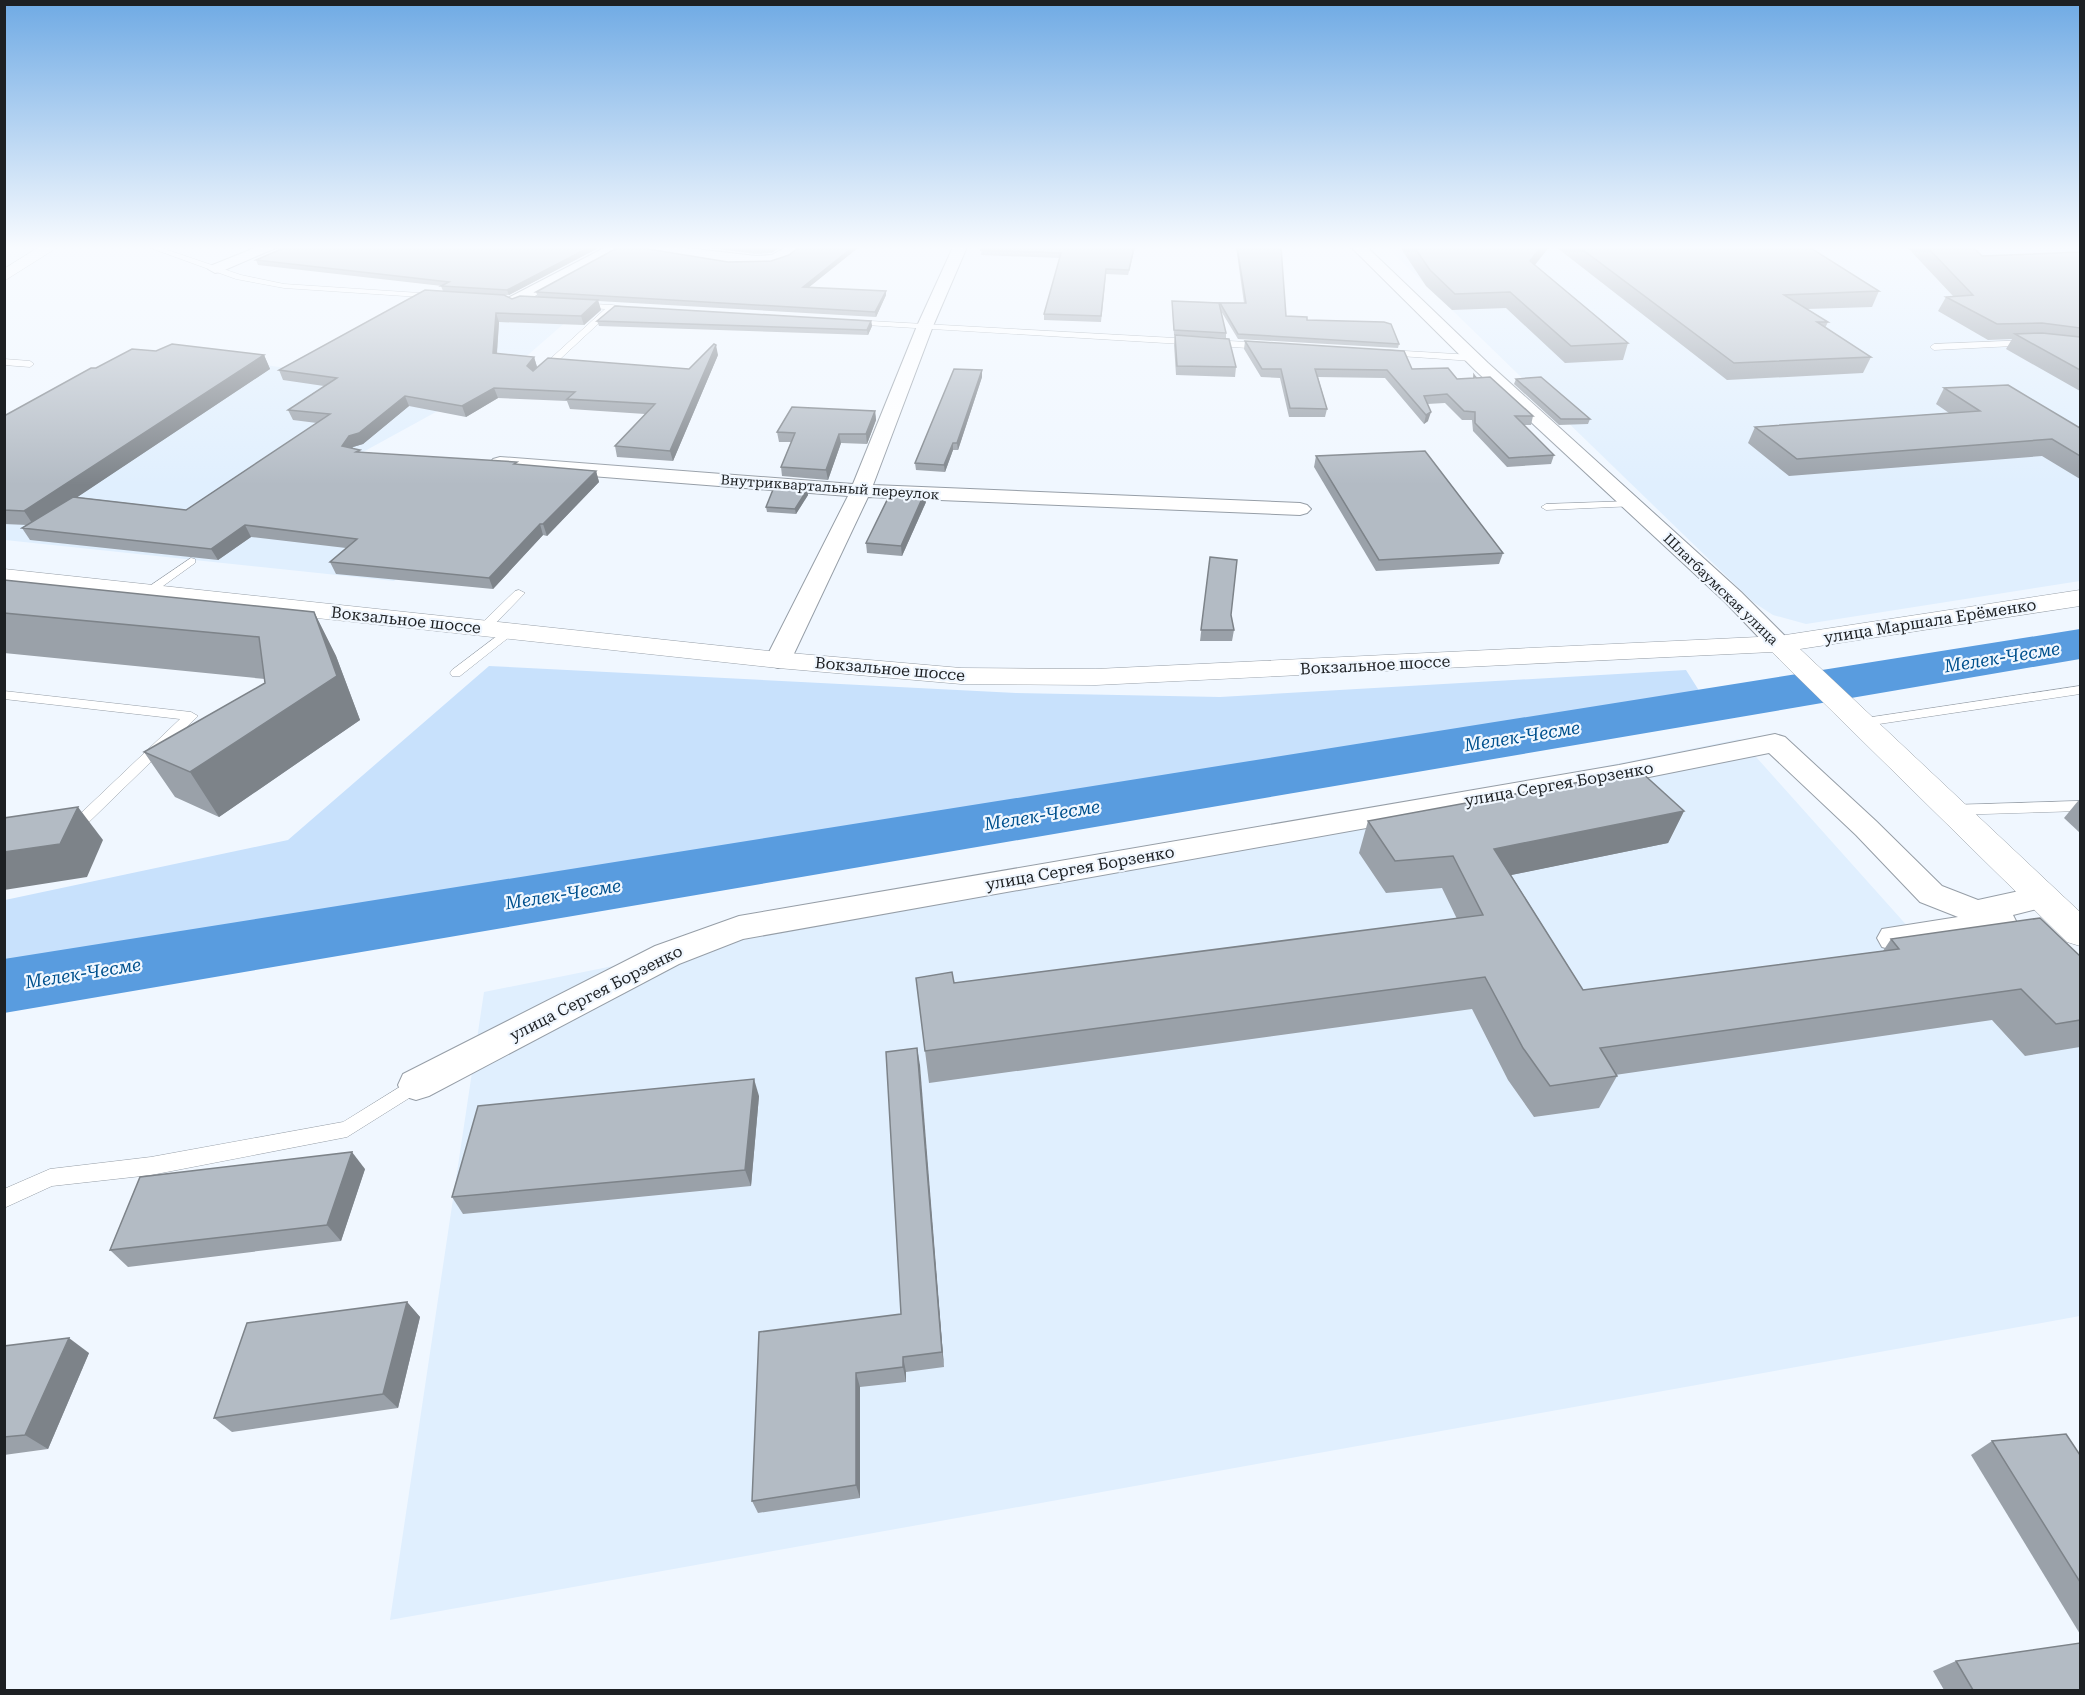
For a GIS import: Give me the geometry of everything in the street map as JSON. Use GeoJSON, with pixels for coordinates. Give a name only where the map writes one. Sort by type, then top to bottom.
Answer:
{"type":"FeatureCollection","features":[{"type":"Feature","properties":{"kind":"main road","name":"Вокзальное шоссе"},"geometry":{"type":"LineString","coordinates":[[4,576],[148,592],[299,615],[496,629],[778,660],[961,676],[1096,678],[1787,652]]}},
{"type":"Feature","properties":{"kind":"main road","name":"улица Маршала Ерёменко"},"geometry":{"type":"LineString","coordinates":[[1787,652],[2080,598]]}},
{"type":"Feature","properties":{"kind":"main road","name":"Шлагбаумская улица"},"geometry":{"type":"LineString","coordinates":[[1787,652],[1852,717],[2061,914]]}},
{"type":"Feature","properties":{"kind":"street"},"geometry":{"type":"LineString","coordinates":[[778,660],[861,491],[925,326]]}},
{"type":"Feature","properties":{"kind":"street","name":"Шлагбаумская улица"},"geometry":{"type":"LineString","coordinates":[[1440,326],[1733,597],[1787,652]]}},
{"type":"Feature","properties":{"kind":"street","name":"Внутриквартальный переулок"},"geometry":{"type":"LineString","coordinates":[[481,462],[861,491],[1300,509]]}},
{"type":"Feature","properties":{"kind":"street","name":"улица Сергея Борзенко"},"geometry":{"type":"LineString","coordinates":[[416,1085],[667,955],[739,928],[1619,774],[1775,743],[1866,828],[1931,894],[1983,918]]}},
{"type":"Feature","properties":{"kind":"street"},"geometry":{"type":"LineString","coordinates":[[1893,938],[1983,918],[2061,914]]}},
{"type":"Feature","properties":{"kind":"lane"},"geometry":{"type":"LineString","coordinates":[[536,376],[592,326]]}},
{"type":"Feature","properties":{"kind":"lane"},"geometry":{"type":"LineString","coordinates":[[927,326],[1271,346]]}},
{"type":"Feature","properties":{"kind":"lane"},"geometry":{"type":"LineString","coordinates":[[1934,347],[2044,344]]}},
{"type":"Feature","properties":{"kind":"lane"},"geometry":{"type":"LineString","coordinates":[[1378,353],[1473,358]]}},
{"type":"Feature","properties":{"kind":"lane"},"geometry":{"type":"LineString","coordinates":[[4,362],[30,364]]}},
{"type":"Feature","properties":{"kind":"lane"},"geometry":{"type":"LineString","coordinates":[[1546,507],[1630,504]]}},
{"type":"Feature","properties":{"kind":"lane"},"geometry":{"type":"LineString","coordinates":[[148,592],[191,561]]}},
{"type":"Feature","properties":{"kind":"lane"},"geometry":{"type":"LineString","coordinates":[[456,673],[496,629],[519,593]]}},
{"type":"Feature","properties":{"kind":"lane"},"geometry":{"type":"LineString","coordinates":[[1852,717],[2080,690]]}},
{"type":"Feature","properties":{"kind":"lane"},"geometry":{"type":"LineString","coordinates":[[4,694],[191,717],[83,819],[49,824]]}},
{"type":"Feature","properties":{"kind":"lane"},"geometry":{"type":"LineString","coordinates":[[1952,810],[2080,806]]}},
{"type":"Feature","properties":{"kind":"lane"},"geometry":{"type":"LineString","coordinates":[[4,1199],[50,1178],[152,1166],[347,1129],[416,1085]]}},
{"type":"Feature","properties":{"kind":"shaded area"},"geometry":{"type":"Polygon","coordinates":[[[384,326],[561,326],[507,373],[363,452],[498,495],[394,581],[5,540],[5,430],[156,350],[301,370],[384,326]]]}},
{"type":"Feature","properties":{"kind":"shaded area"},"geometry":{"type":"Polygon","coordinates":[[[1469,326],[2080,326],[2080,581],[1806,624],[1773,615],[1753,602],[1469,326]]]}},
{"type":"Feature","properties":{"kind":"shaded area"},"geometry":{"type":"Polygon","coordinates":[[[489,666],[1016,693],[1220,697],[1686,670],[1703,697],[5,963],[5,900],[288,840],[489,666]]]}},
{"type":"Feature","properties":{"kind":"shaded area"},"geometry":{"type":"Polygon","coordinates":[[[1740,739],[1927,948],[2080,982],[2080,1316],[390,1620],[484,992],[1740,739]]]}},
{"type":"Feature","properties":{"kind":"building"},"geometry":{"type":"Polygon","coordinates":[[[359,326],[495,326],[493,353],[534,357],[527,366],[533,371],[548,358],[689,369],[714,344],[716,345],[670,451],[615,446],[655,404],[567,399],[575,392],[494,388],[462,406],[405,396],[359,433],[349,436],[342,446],[360,450],[356,452],[517,462],[514,464],[596,471],[543,524],[540,524],[489,578],[330,562],[357,539],[245,525],[211,549],[22,528],[73,497],[186,510],[330,414],[288,410],[337,378],[279,370],[359,326]]]}},
{"type":"Feature","properties":{"kind":"building"},"geometry":{"type":"Polygon","coordinates":[[[750,326],[869,326],[867,330],[750,326]]]}},
{"type":"Feature","properties":{"kind":"building"},"geometry":{"type":"Polygon","coordinates":[[[1174,326],[1224,326],[1226,333],[1174,330],[1174,326]]]}},
{"type":"Feature","properties":{"kind":"building"},"geometry":{"type":"Polygon","coordinates":[[[1233,326],[1392,326],[1399,344],[1238,334],[1233,326]]]}},
{"type":"Feature","properties":{"kind":"building"},"geometry":{"type":"Polygon","coordinates":[[[1549,326],[1608,326],[1628,343],[1571,346],[1549,326]]]}},
{"type":"Feature","properties":{"kind":"building"},"geometry":{"type":"Polygon","coordinates":[[[1685,326],[1823,326],[1871,357],[1734,363],[1685,326]]]}},
{"type":"Feature","properties":{"kind":"building"},"geometry":{"type":"Polygon","coordinates":[[[2042,333],[2080,337],[2080,370],[2015,334],[2042,333]]]}},
{"type":"Feature","properties":{"kind":"building"},"geometry":{"type":"Polygon","coordinates":[[[1175,335],[1229,339],[1236,367],[1177,366],[1175,335]]]}},
{"type":"Feature","properties":{"kind":"building"},"geometry":{"type":"Polygon","coordinates":[[[1245,341],[1404,351],[1412,369],[1448,368],[1457,379],[1474,378],[1474,375],[1476,378],[1490,377],[1533,416],[1515,416],[1554,455],[1509,458],[1475,423],[1475,412],[1464,411],[1447,394],[1424,396],[1431,412],[1426,415],[1387,370],[1315,369],[1327,409],[1290,408],[1281,369],[1262,369],[1245,341]]]}},
{"type":"Feature","properties":{"kind":"building"},"geometry":{"type":"Polygon","coordinates":[[[172,344],[264,355],[24,511],[4,510],[4,416],[91,368],[96,368],[132,349],[156,351],[172,344]]]}},
{"type":"Feature","properties":{"kind":"building"},"geometry":{"type":"Polygon","coordinates":[[[954,369],[982,370],[957,443],[953,443],[944,465],[915,463],[954,369]]]}},
{"type":"Feature","properties":{"kind":"building"},"geometry":{"type":"Polygon","coordinates":[[[1541,377],[1590,419],[1561,419],[1516,379],[1541,377]]]}},
{"type":"Feature","properties":{"kind":"building"},"geometry":{"type":"Polygon","coordinates":[[[2008,385],[2080,428],[2080,456],[2052,439],[1797,459],[1755,427],[1980,411],[1944,388],[2008,385]]]}},
{"type":"Feature","properties":{"kind":"building"},"geometry":{"type":"Polygon","coordinates":[[[792,407],[875,411],[866,434],[839,434],[826,470],[781,467],[795,433],[777,432],[792,407]]]}},
{"type":"Feature","properties":{"kind":"building"},"geometry":{"type":"Polygon","coordinates":[[[1425,451],[1503,553],[1379,560],[1316,456],[1425,451]]]}},
{"type":"Feature","properties":{"kind":"building"},"geometry":{"type":"Polygon","coordinates":[[[774,487],[807,490],[795,509],[766,507],[774,487]]]}},
{"type":"Feature","properties":{"kind":"building"},"geometry":{"type":"Polygon","coordinates":[[[892,490],[925,492],[901,546],[866,543],[892,490]]]}},
{"type":"Feature","properties":{"kind":"building"},"geometry":{"type":"Polygon","coordinates":[[[1210,557],[1237,560],[1231,615],[1234,630],[1201,630],[1210,557]]]}},
{"type":"Feature","properties":{"kind":"building"},"geometry":{"type":"Polygon","coordinates":[[[4,580],[314,612],[337,676],[190,772],[144,752],[265,683],[259,637],[4,613],[4,580]]]}},
{"type":"Feature","properties":{"kind":"building"},"geometry":{"type":"Polygon","coordinates":[[[1640,771],[1684,811],[1494,849],[1583,990],[1899,949],[1891,939],[2040,918],[2080,956],[2080,1020],[2056,1024],[2021,989],[1600,1048],[1617,1076],[1550,1086],[1523,1048],[1485,977],[925,1051],[916,978],[952,972],[954,983],[1483,915],[1453,856],[1395,861],[1368,821],[1640,771]]]}},
{"type":"Feature","properties":{"kind":"building"},"geometry":{"type":"Polygon","coordinates":[[[78,807],[60,844],[4,852],[4,818],[78,807]]]}},
{"type":"Feature","properties":{"kind":"building"},"geometry":{"type":"Polygon","coordinates":[[[917,1048],[942,1352],[903,1357],[903,1367],[856,1373],[856,1485],[752,1501],[759,1332],[901,1314],[886,1052],[917,1048]]]}},
{"type":"Feature","properties":{"kind":"building"},"geometry":{"type":"Polygon","coordinates":[[[754,1079],[745,1170],[452,1197],[478,1106],[754,1079]]]}},
{"type":"Feature","properties":{"kind":"building"},"geometry":{"type":"Polygon","coordinates":[[[352,1152],[327,1225],[110,1250],[140,1177],[352,1152]]]}},
{"type":"Feature","properties":{"kind":"building"},"geometry":{"type":"Polygon","coordinates":[[[407,1302],[383,1394],[214,1418],[247,1323],[407,1302]]]}},
{"type":"Feature","properties":{"kind":"building"},"geometry":{"type":"Polygon","coordinates":[[[69,1338],[25,1435],[4,1437],[4,1346],[69,1338]]]}},
{"type":"Feature","properties":{"kind":"building"},"geometry":{"type":"Polygon","coordinates":[[[2066,1434],[2080,1455],[2080,1582],[1992,1441],[2066,1434]]]}},
{"type":"Feature","properties":{"kind":"building"},"geometry":{"type":"Polygon","coordinates":[[[2080,1643],[2080,1690],[1973,1690],[1956,1661],[2080,1643]]]}},
{"type":"Feature","properties":{"kind":"waterway","name":"Мелек-Чесме"},"geometry":{"type":"LineString","coordinates":[[4,986],[2080,644]]}}]}
